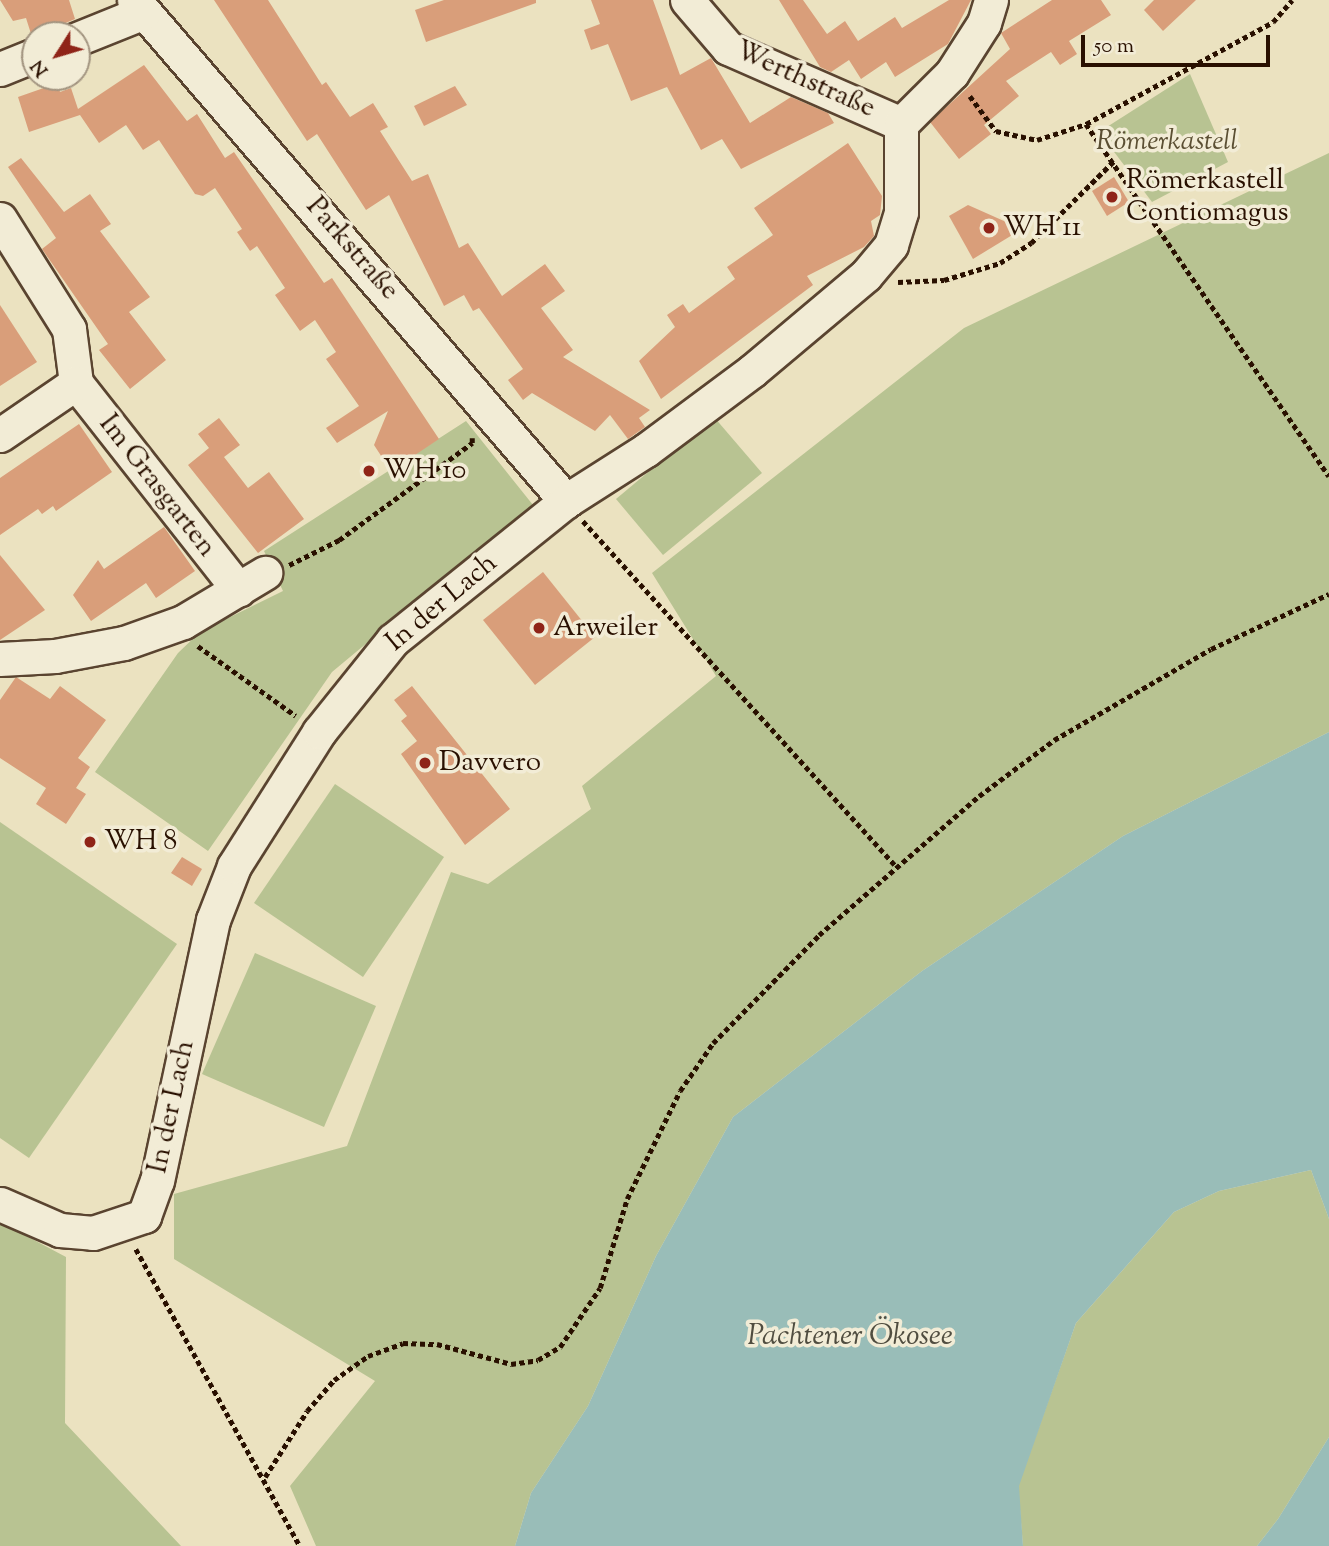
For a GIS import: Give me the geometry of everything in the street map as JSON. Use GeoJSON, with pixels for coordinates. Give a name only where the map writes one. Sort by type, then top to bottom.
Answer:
{"type":"FeatureCollection","features":[{"type":"Feature","properties":{"kind":"street","name":"Werthstraße"},"geometry":{"type":"LineString","coordinates":[[687,0],[705,27],[728,48],[901,124]]}},
{"type":"Feature","properties":{"kind":"street"},"geometry":{"type":"LineString","coordinates":[[901,124],[952,73],[984,23],[991,0]]}},
{"type":"Feature","properties":{"kind":"street"},"geometry":{"type":"LineString","coordinates":[[91,32],[139,6]]}},
{"type":"Feature","properties":{"kind":"street","name":"Parkstraße"},"geometry":{"type":"LineString","coordinates":[[139,6],[566,502]]}},
{"type":"Feature","properties":{"kind":"street"},"geometry":{"type":"LineString","coordinates":[[0,69],[21,61]]}},
{"type":"Feature","properties":{"kind":"street","name":"In der Lach"},"geometry":{"type":"LineString","coordinates":[[123,1227],[144,1216],[157,1181],[213,920],[234,866],[302,756],[356,679],[393,640],[566,502],[668,435],[866,275],[891,245],[901,212],[901,124]]}},
{"type":"Feature","properties":{"kind":"street"},"geometry":{"type":"LineString","coordinates":[[0,219],[69,329],[76,383],[0,435]]}},
{"type":"Feature","properties":{"kind":"street","name":"Im Grasgarten"},"geometry":{"type":"LineString","coordinates":[[76,383],[252,581]]}},
{"type":"Feature","properties":{"kind":"street"},"geometry":{"type":"LineString","coordinates":[[0,659],[55,656],[124,643],[183,622],[252,581]]}},
{"type":"Feature","properties":{"kind":"street"},"geometry":{"type":"LineString","coordinates":[[0,1204],[60,1230],[93,1233],[123,1227]]}},
{"type":"Feature","properties":{"kind":"path"},"geometry":{"type":"LineString","coordinates":[[952,73],[996,131],[1011,138],[1037,140],[1086,124],[1273,22],[1292,0]]}},
{"type":"Feature","properties":{"kind":"path"},"geometry":{"type":"LineString","coordinates":[[1086,124],[1329,476]]}},
{"type":"Feature","properties":{"kind":"path"},"geometry":{"type":"LineString","coordinates":[[866,275],[895,282],[944,280],[1000,263],[1031,243],[1114,161]]}},
{"type":"Feature","properties":{"kind":"path"},"geometry":{"type":"LineString","coordinates":[[252,581],[339,540],[472,443],[471,428],[489,411]]}},
{"type":"Feature","properties":{"kind":"path"},"geometry":{"type":"LineString","coordinates":[[566,502],[895,865]]}},
{"type":"Feature","properties":{"kind":"path"},"geometry":{"type":"LineString","coordinates":[[265,1477],[307,1411],[334,1380],[368,1356],[403,1343],[437,1344],[511,1364],[538,1360],[560,1347],[600,1288],[627,1199],[680,1091],[752,1001],[895,865],[979,796],[1111,704],[1329,594]]}},
{"type":"Feature","properties":{"kind":"path"},"geometry":{"type":"LineString","coordinates":[[183,622],[195,644],[297,718]]}},
{"type":"Feature","properties":{"kind":"path"},"geometry":{"type":"LineString","coordinates":[[123,1227],[265,1477],[300,1546]]}},
{"type":"Feature","properties":{"kind":"green space","name":"Römerkastell"},"geometry":{"type":"Polygon","coordinates":[[[1190,74],[1228,162],[1152,202],[1099,132],[1190,74]]]}},
{"type":"Feature","properties":{"kind":"green space"},"geometry":{"type":"Polygon","coordinates":[[[1329,153],[1329,732],[1123,836],[922,971],[733,1117],[656,1256],[588,1406],[531,1493],[515,1546],[316,1546],[290,1486],[375,1381],[174,1259],[174,1194],[347,1146],[451,872],[488,884],[591,809],[582,786],[716,676],[652,573],[964,328],[1329,153]]]}},
{"type":"Feature","properties":{"kind":"green space"},"geometry":{"type":"Polygon","coordinates":[[[714,417],[762,473],[663,555],[616,499],[714,417]]]}},
{"type":"Feature","properties":{"kind":"green space"},"geometry":{"type":"Polygon","coordinates":[[[466,421],[533,505],[332,672],[208,851],[95,772],[178,653],[200,632],[283,591],[264,551],[466,421]]]}},
{"type":"Feature","properties":{"kind":"green space"},"geometry":{"type":"Polygon","coordinates":[[[335,784],[444,857],[363,977],[254,903],[335,784]]]}},
{"type":"Feature","properties":{"kind":"green space"},"geometry":{"type":"Polygon","coordinates":[[[0,822],[177,944],[29,1158],[0,1138],[0,822]]]}},
{"type":"Feature","properties":{"kind":"green space"},"geometry":{"type":"Polygon","coordinates":[[[255,953],[376,1006],[324,1127],[202,1074],[255,953]]]}},
{"type":"Feature","properties":{"kind":"green space"},"geometry":{"type":"Polygon","coordinates":[[[1311,1170],[1329,1219],[1329,1437],[1278,1519],[1257,1546],[1023,1546],[1018,1486],[1076,1323],[1174,1212],[1219,1191],[1311,1170]]]}},
{"type":"Feature","properties":{"kind":"green space"},"geometry":{"type":"Polygon","coordinates":[[[0,1222],[66,1257],[65,1423],[181,1546],[0,1546],[0,1222]]]}},
{"type":"Feature","properties":{"kind":"water","name":"Pachtener Ökosee"},"geometry":{"type":"Polygon","coordinates":[[[1329,732],[1329,1219],[1311,1170],[1219,1191],[1174,1212],[1076,1323],[1019,1486],[1023,1546],[515,1546],[531,1493],[588,1406],[656,1256],[733,1117],[922,971],[1123,836],[1329,732]]]}},
{"type":"Feature","properties":{"kind":"water"},"geometry":{"type":"Polygon","coordinates":[[[1329,1437],[1329,1546],[1257,1546],[1278,1519],[1329,1437]]]}},
{"type":"Feature","properties":{"kind":"building"},"geometry":{"type":"Polygon","coordinates":[[[0,0],[69,0],[75,19],[27,21],[26,18],[13,21],[0,0]]]}},
{"type":"Feature","properties":{"kind":"building"},"geometry":{"type":"Polygon","coordinates":[[[214,0],[268,0],[322,85],[326,82],[350,117],[373,103],[388,127],[380,131],[412,181],[428,174],[459,248],[468,243],[502,296],[545,264],[565,291],[541,308],[573,350],[563,357],[650,410],[639,418],[645,427],[628,439],[610,415],[595,431],[532,393],[523,400],[508,380],[523,369],[479,308],[473,311],[464,295],[444,306],[389,195],[366,210],[317,134],[307,141],[214,0]]]}},
{"type":"Feature","properties":{"kind":"building"},"geometry":{"type":"Polygon","coordinates":[[[444,0],[536,0],[536,3],[426,42],[415,10],[444,0]]]}},
{"type":"Feature","properties":{"kind":"building"},"geometry":{"type":"Polygon","coordinates":[[[591,0],[653,0],[680,75],[711,58],[750,123],[791,97],[828,113],[834,123],[741,169],[722,139],[701,150],[667,87],[631,101],[608,44],[591,50],[584,30],[600,24],[591,0]]]}},
{"type":"Feature","properties":{"kind":"building"},"geometry":{"type":"Polygon","coordinates":[[[779,0],[803,0],[827,34],[845,21],[858,41],[895,17],[902,28],[949,0],[971,0],[948,44],[895,77],[886,62],[861,79],[849,60],[831,72],[820,67],[779,0]]]}},
{"type":"Feature","properties":{"kind":"building"},"geometry":{"type":"Polygon","coordinates":[[[1052,0],[1101,0],[1111,15],[1069,41],[1077,54],[1060,65],[1051,52],[1006,81],[1019,96],[984,125],[991,134],[959,159],[930,122],[1010,49],[1001,33],[1052,0]]]}},
{"type":"Feature","properties":{"kind":"building"},"geometry":{"type":"Polygon","coordinates":[[[1154,0],[1196,0],[1163,31],[1144,10],[1154,0]]]}},
{"type":"Feature","properties":{"kind":"building"},"geometry":{"type":"Polygon","coordinates":[[[144,65],[187,121],[197,114],[225,158],[234,152],[324,283],[332,278],[439,439],[391,471],[374,445],[388,411],[337,443],[326,428],[359,406],[326,359],[336,352],[315,320],[300,331],[275,295],[285,288],[257,246],[250,251],[237,232],[242,229],[215,188],[203,196],[195,194],[159,140],[143,150],[126,125],[99,143],[80,115],[29,132],[18,97],[35,91],[72,91],[78,109],[144,65]]]}},
{"type":"Feature","properties":{"kind":"building"},"geometry":{"type":"Polygon","coordinates":[[[455,86],[467,105],[424,126],[414,106],[455,86]]]}},
{"type":"Feature","properties":{"kind":"building"},"geometry":{"type":"Polygon","coordinates":[[[848,143],[882,196],[880,215],[871,221],[874,236],[864,247],[807,276],[813,285],[661,399],[639,361],[675,327],[667,315],[683,304],[689,313],[735,279],[727,267],[773,235],[754,208],[848,143]]]}},
{"type":"Feature","properties":{"kind":"building"},"geometry":{"type":"Polygon","coordinates":[[[21,158],[64,212],[90,194],[111,224],[100,231],[150,297],[129,312],[166,360],[130,389],[99,350],[108,344],[42,249],[56,238],[8,167],[21,158]]]}},
{"type":"Feature","properties":{"kind":"building"},"geometry":{"type":"Polygon","coordinates":[[[1114,177],[1129,202],[1107,216],[1092,191],[1114,177]]]}},
{"type":"Feature","properties":{"kind":"building","name":"WH 11"},"geometry":{"type":"Polygon","coordinates":[[[968,205],[1022,229],[973,259],[949,216],[968,205]]]}},
{"type":"Feature","properties":{"kind":"building"},"geometry":{"type":"Polygon","coordinates":[[[0,305],[37,362],[0,386],[0,305]]]}},
{"type":"Feature","properties":{"kind":"building"},"geometry":{"type":"Polygon","coordinates":[[[219,418],[240,445],[224,457],[248,488],[269,472],[304,519],[258,553],[188,465],[209,448],[198,434],[219,418]]]}},
{"type":"Feature","properties":{"kind":"building"},"geometry":{"type":"Polygon","coordinates":[[[79,424],[112,472],[56,511],[53,506],[42,514],[38,509],[0,535],[0,478],[79,424]]]}},
{"type":"Feature","properties":{"kind":"building"},"geometry":{"type":"Polygon","coordinates":[[[164,527],[195,571],[156,598],[146,583],[91,621],[73,595],[98,560],[104,569],[164,527]]]}},
{"type":"Feature","properties":{"kind":"building"},"geometry":{"type":"Polygon","coordinates":[[[0,555],[45,610],[0,640],[0,555]]]}},
{"type":"Feature","properties":{"kind":"building","name":"Arweiler"},"geometry":{"type":"Polygon","coordinates":[[[543,572],[595,637],[535,685],[483,620],[543,572]]]}},
{"type":"Feature","properties":{"kind":"building"},"geometry":{"type":"Polygon","coordinates":[[[16,677],[50,699],[60,686],[106,720],[78,758],[90,767],[76,788],[86,794],[66,824],[36,804],[46,788],[0,758],[0,700],[16,677]]]}},
{"type":"Feature","properties":{"kind":"building"},"geometry":{"type":"Polygon","coordinates":[[[412,686],[510,809],[465,845],[401,754],[417,741],[401,721],[407,716],[394,700],[412,686]]]}},
{"type":"Feature","properties":{"kind":"building"},"geometry":{"type":"Polygon","coordinates":[[[182,857],[202,869],[192,886],[171,873],[182,857]]]}},
{"type":"Feature","properties":{"kind":"place","name":"Römerkastell Contiomagus"},"geometry":{"type":"Point","coordinates":[1112,197]}},
{"type":"Feature","properties":{"kind":"place","name":"WH 11"},"geometry":{"type":"Point","coordinates":[989,228]}},
{"type":"Feature","properties":{"kind":"place","name":"WH 10"},"geometry":{"type":"Point","coordinates":[369,471]}},
{"type":"Feature","properties":{"kind":"place","name":"Arweiler"},"geometry":{"type":"Point","coordinates":[539,628]}},
{"type":"Feature","properties":{"kind":"place","name":"Davvero"},"geometry":{"type":"Point","coordinates":[425,763]}},
{"type":"Feature","properties":{"kind":"place","name":"WH 8"},"geometry":{"type":"Point","coordinates":[90,842]}}]}
